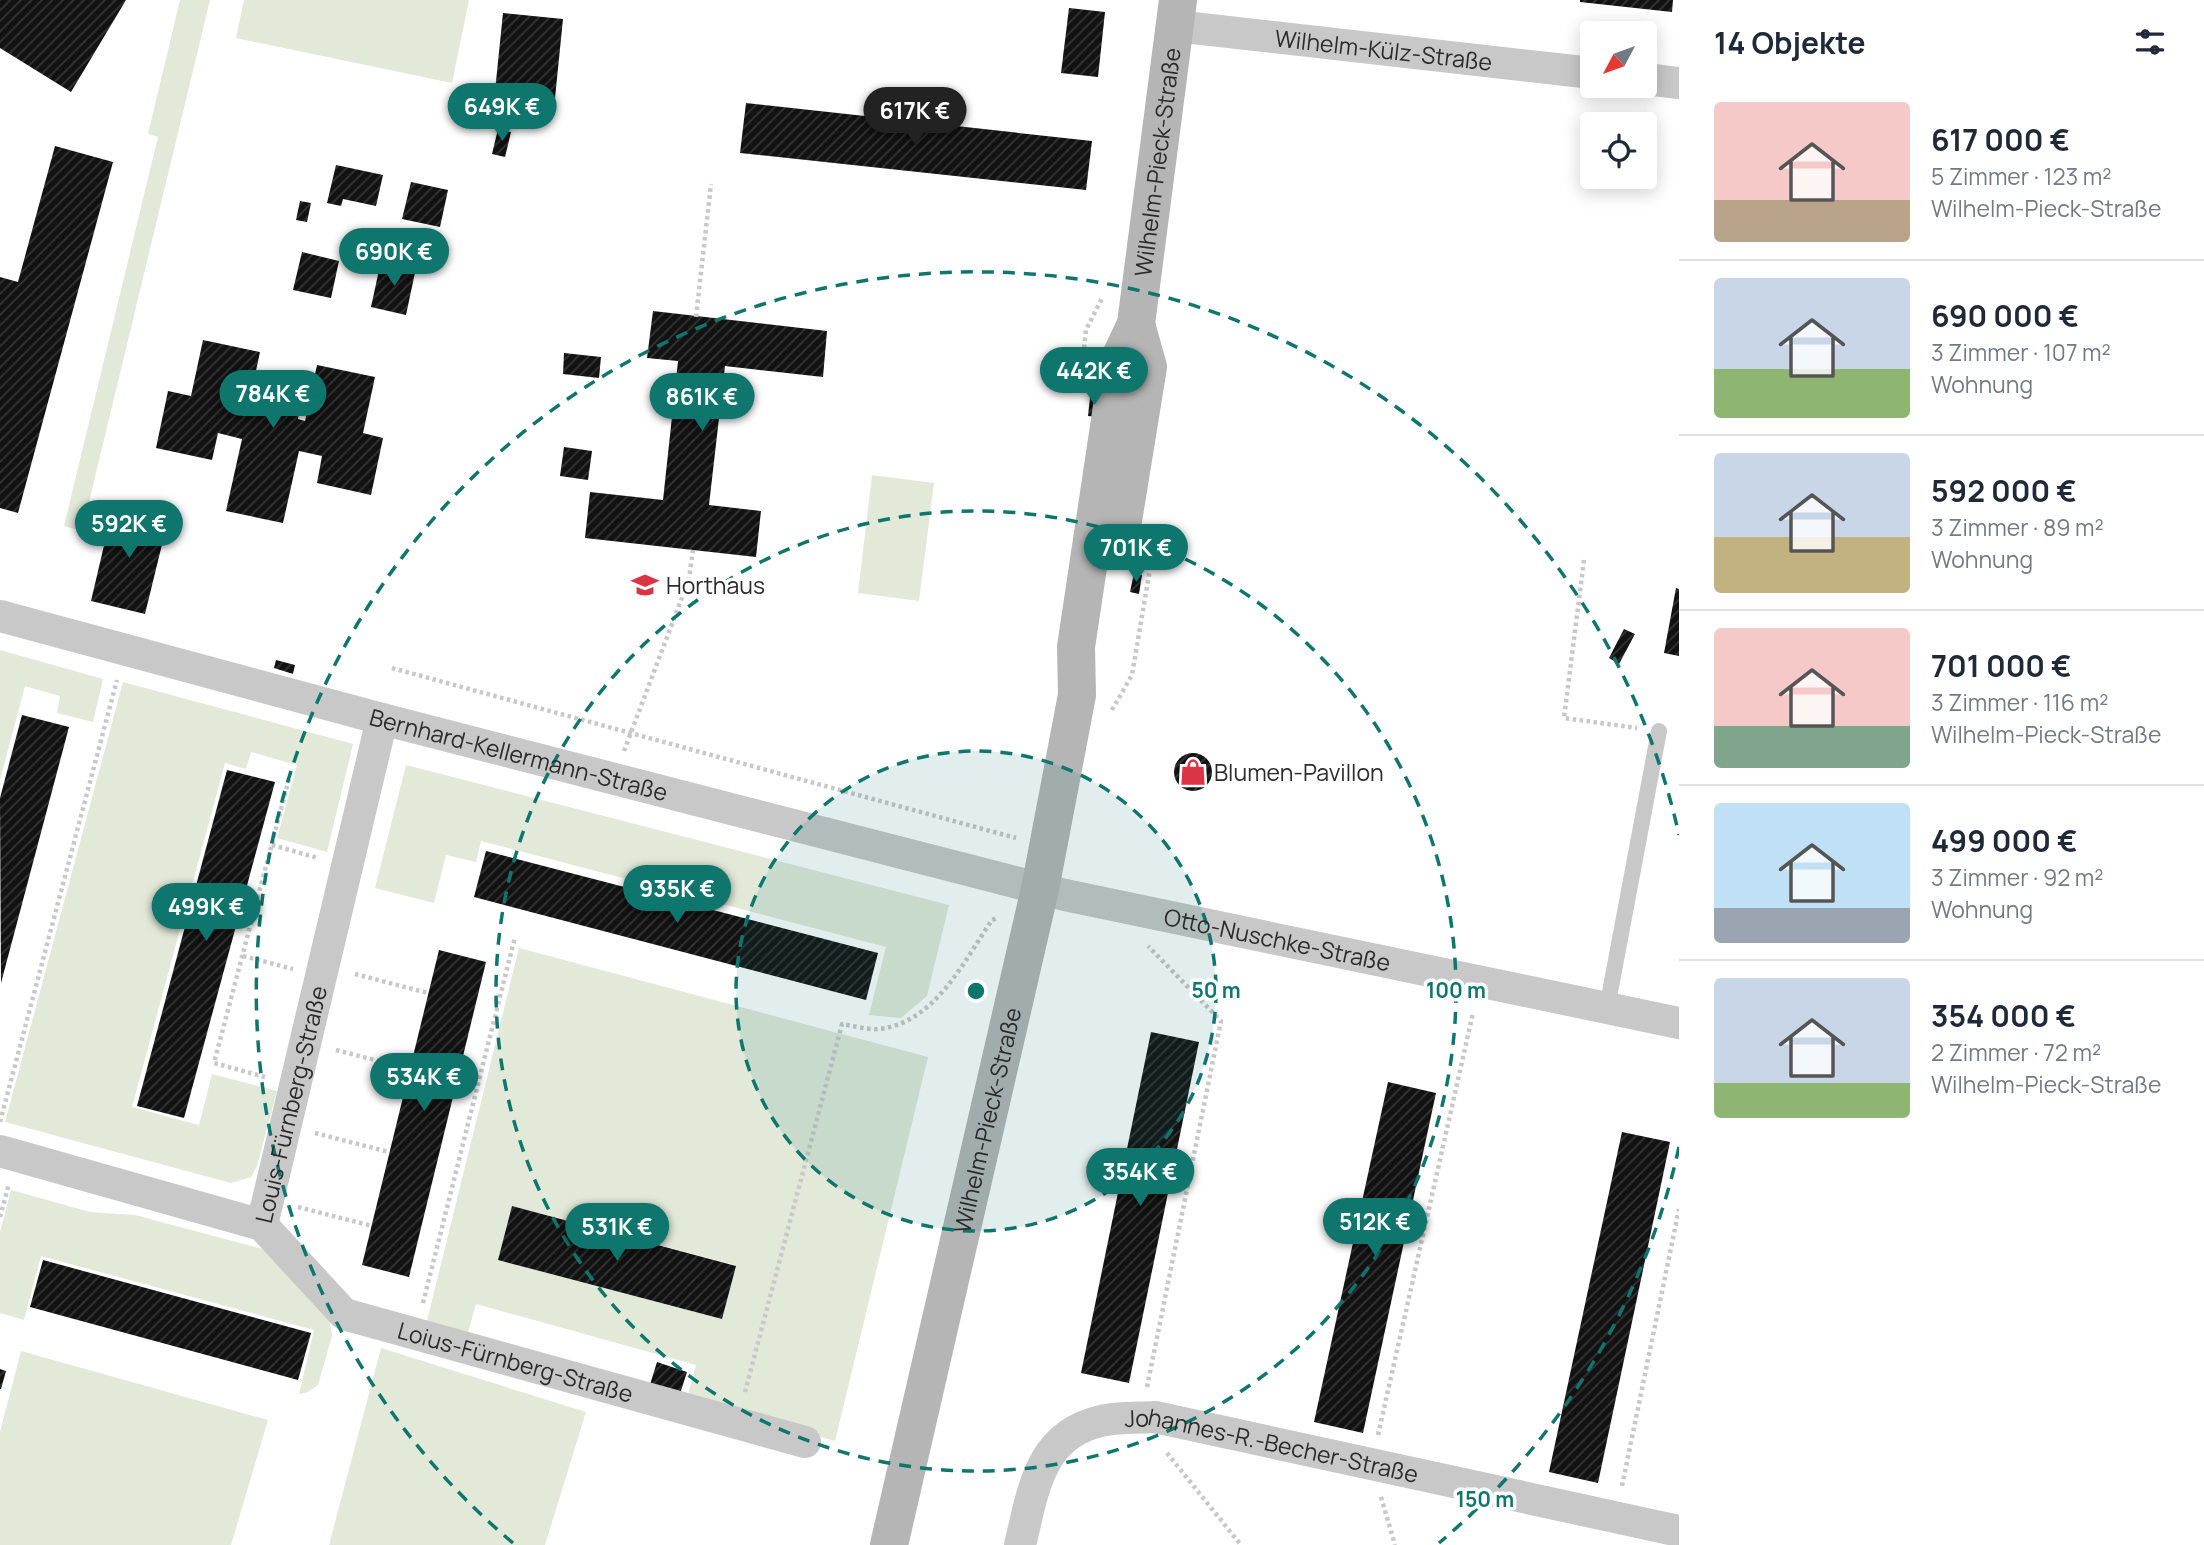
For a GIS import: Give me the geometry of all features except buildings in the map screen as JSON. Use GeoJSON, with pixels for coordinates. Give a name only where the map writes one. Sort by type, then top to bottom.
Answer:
{"type":"FeatureCollection","features":[{"type":"Feature","properties":{"kind":"main road","name":"Wilhelm-Pieck-Straße"},"geometry":{"type":"LineString","coordinates":[[889,1545],[1040,888],[1077,695],[1076,647],[1119,360],[1136,324],[1176,13]]}},
{"type":"Feature","properties":{"kind":"street","name":"Wilhelm-Külz-Straße"},"geometry":{"type":"LineString","coordinates":[[1176,13],[1580,71]]}},
{"type":"Feature","properties":{"kind":"street"},"geometry":{"type":"LineString","coordinates":[[1657,80],[1679,83]]}},
{"type":"Feature","properties":{"kind":"street","name":"Bernhard-Kellermann-Straße"},"geometry":{"type":"LineString","coordinates":[[0,616],[382,719],[1040,888]]}},
{"type":"Feature","properties":{"kind":"street","name":"Louis-Fürnberg-Straße"},"geometry":{"type":"LineString","coordinates":[[0,1151],[265,1212],[382,719]]}},
{"type":"Feature","properties":{"kind":"street","name":"Otto-Nuschke-Straße"},"geometry":{"type":"LineString","coordinates":[[1040,888],[1679,1023]]}},
{"type":"Feature","properties":{"kind":"street","name":"Loius-Fürnberg-Straße"},"geometry":{"type":"LineString","coordinates":[[265,1212],[344,1314],[805,1443]]}},
{"type":"Feature","properties":{"kind":"street","name":"Johannes-R.-Becher-Straße"},"geometry":{"type":"LineString","coordinates":[[1020,1545],[1037,1476],[1050,1453],[1064,1437],[1100,1421],[1155,1416],[1679,1531]]}},
{"type":"Feature","properties":{"kind":"lane"},"geometry":{"type":"LineString","coordinates":[[1607,1008],[1659,731]]}},
{"type":"Feature","properties":{"kind":"path"},"geometry":{"type":"LineString","coordinates":[[696,317],[711,184]]}},
{"type":"Feature","properties":{"kind":"path"},"geometry":{"type":"LineString","coordinates":[[634,724],[689,579],[693,550]]}},
{"type":"Feature","properties":{"kind":"path"},"geometry":{"type":"LineString","coordinates":[[1584,560],[1564,718],[1659,731]]}},
{"type":"Feature","properties":{"kind":"path"},"geometry":{"type":"LineString","coordinates":[[0,1123],[125,650]]}},
{"type":"Feature","properties":{"kind":"path"},"geometry":{"type":"LineString","coordinates":[[392,667],[1020,839]]}},
{"type":"Feature","properties":{"kind":"path"},"geometry":{"type":"LineString","coordinates":[[289,779],[214,1063],[295,1085]]}},
{"type":"Feature","properties":{"kind":"path"},"geometry":{"type":"LineString","coordinates":[[272,845],[346,866]]}},
{"type":"Feature","properties":{"kind":"path"},"geometry":{"type":"LineString","coordinates":[[1148,912],[1144,942],[1221,1021],[1144,1401],[1155,1416],[1164,1450],[1241,1545]]}},
{"type":"Feature","properties":{"kind":"path"},"geometry":{"type":"LineString","coordinates":[[737,1423],[842,1024],[878,1029],[908,1021],[935,1001],[992,920],[1004,914]]}},
{"type":"Feature","properties":{"kind":"path"},"geometry":{"type":"LineString","coordinates":[[415,1334],[515,937]]}},
{"type":"Feature","properties":{"kind":"path"},"geometry":{"type":"LineString","coordinates":[[243,956],[428,993]]}},
{"type":"Feature","properties":{"kind":"path"},"geometry":{"type":"LineString","coordinates":[[1395,1545],[1372,1464],[1480,981]]}},
{"type":"Feature","properties":{"kind":"path"},"geometry":{"type":"LineString","coordinates":[[305,1042],[410,1069]]}},
{"type":"Feature","properties":{"kind":"path"},"geometry":{"type":"LineString","coordinates":[[285,1126],[389,1152]]}},
{"type":"Feature","properties":{"kind":"path"},"geometry":{"type":"LineString","coordinates":[[1616,1518],[1679,1209]]}},
{"type":"Feature","properties":{"kind":"path"},"geometry":{"type":"LineString","coordinates":[[265,1212],[372,1226]]}},
{"type":"Feature","properties":{"kind":"green space"},"geometry":{"type":"Polygon","coordinates":[[[180,0],[210,0],[82,531],[64,526],[158,137],[148,134],[180,0]]]}},
{"type":"Feature","properties":{"kind":"green space"},"geometry":{"type":"Polygon","coordinates":[[[244,0],[469,0],[452,83],[236,38],[244,0]]]}},
{"type":"Feature","properties":{"kind":"green space"},"geometry":{"type":"Polygon","coordinates":[[[872,475],[934,483],[919,601],[858,593],[872,475]]]}},
{"type":"Feature","properties":{"kind":"green space"},"geometry":{"type":"Polygon","coordinates":[[[0,650],[103,679],[93,722],[57,713],[60,696],[25,686],[0,780],[0,650]]]}},
{"type":"Feature","properties":{"kind":"green space"},"geometry":{"type":"Polygon","coordinates":[[[123,682],[353,744],[327,852],[277,838],[297,765],[251,752],[246,769],[225,763],[132,1107],[199,1125],[212,1074],[277,1091],[257,1166],[251,1177],[231,1183],[5,1122],[123,682]]]}},
{"type":"Feature","properties":{"kind":"green space"},"geometry":{"type":"Polygon","coordinates":[[[406,765],[949,905],[927,996],[901,1018],[869,1015],[886,947],[481,841],[476,862],[446,855],[434,903],[375,888],[406,765]]]}},
{"type":"Feature","properties":{"kind":"green space"},"geometry":{"type":"Polygon","coordinates":[[[519,948],[928,1057],[835,1441],[687,1399],[696,1365],[476,1304],[466,1340],[425,1329],[519,948]],[[512,1206],[498,1260],[722,1319],[735,1265],[512,1206]]]}},
{"type":"Feature","properties":{"kind":"green space"},"geometry":{"type":"Polygon","coordinates":[[[11,1190],[90,1212],[135,1215],[266,1250],[323,1310],[330,1323],[332,1336],[318,1385],[299,1394],[314,1330],[41,1256],[24,1320],[0,1313],[0,1232],[11,1190]]]}},
{"type":"Feature","properties":{"kind":"green space"},"geometry":{"type":"Polygon","coordinates":[[[381,1348],[586,1412],[545,1545],[329,1545],[381,1348]]]}},
{"type":"Feature","properties":{"kind":"green space"},"geometry":{"type":"Polygon","coordinates":[[[21,1351],[268,1420],[231,1545],[0,1545],[0,1432],[21,1351]]]}},
{"type":"Feature","properties":{"kind":"place","name":"Horthaus"},"geometry":{"type":"Point","coordinates":[645,585]}},
{"type":"Feature","properties":{"kind":"place","name":"Blumen-Pavillon"},"geometry":{"type":"Point","coordinates":[1193,772]}}]}
